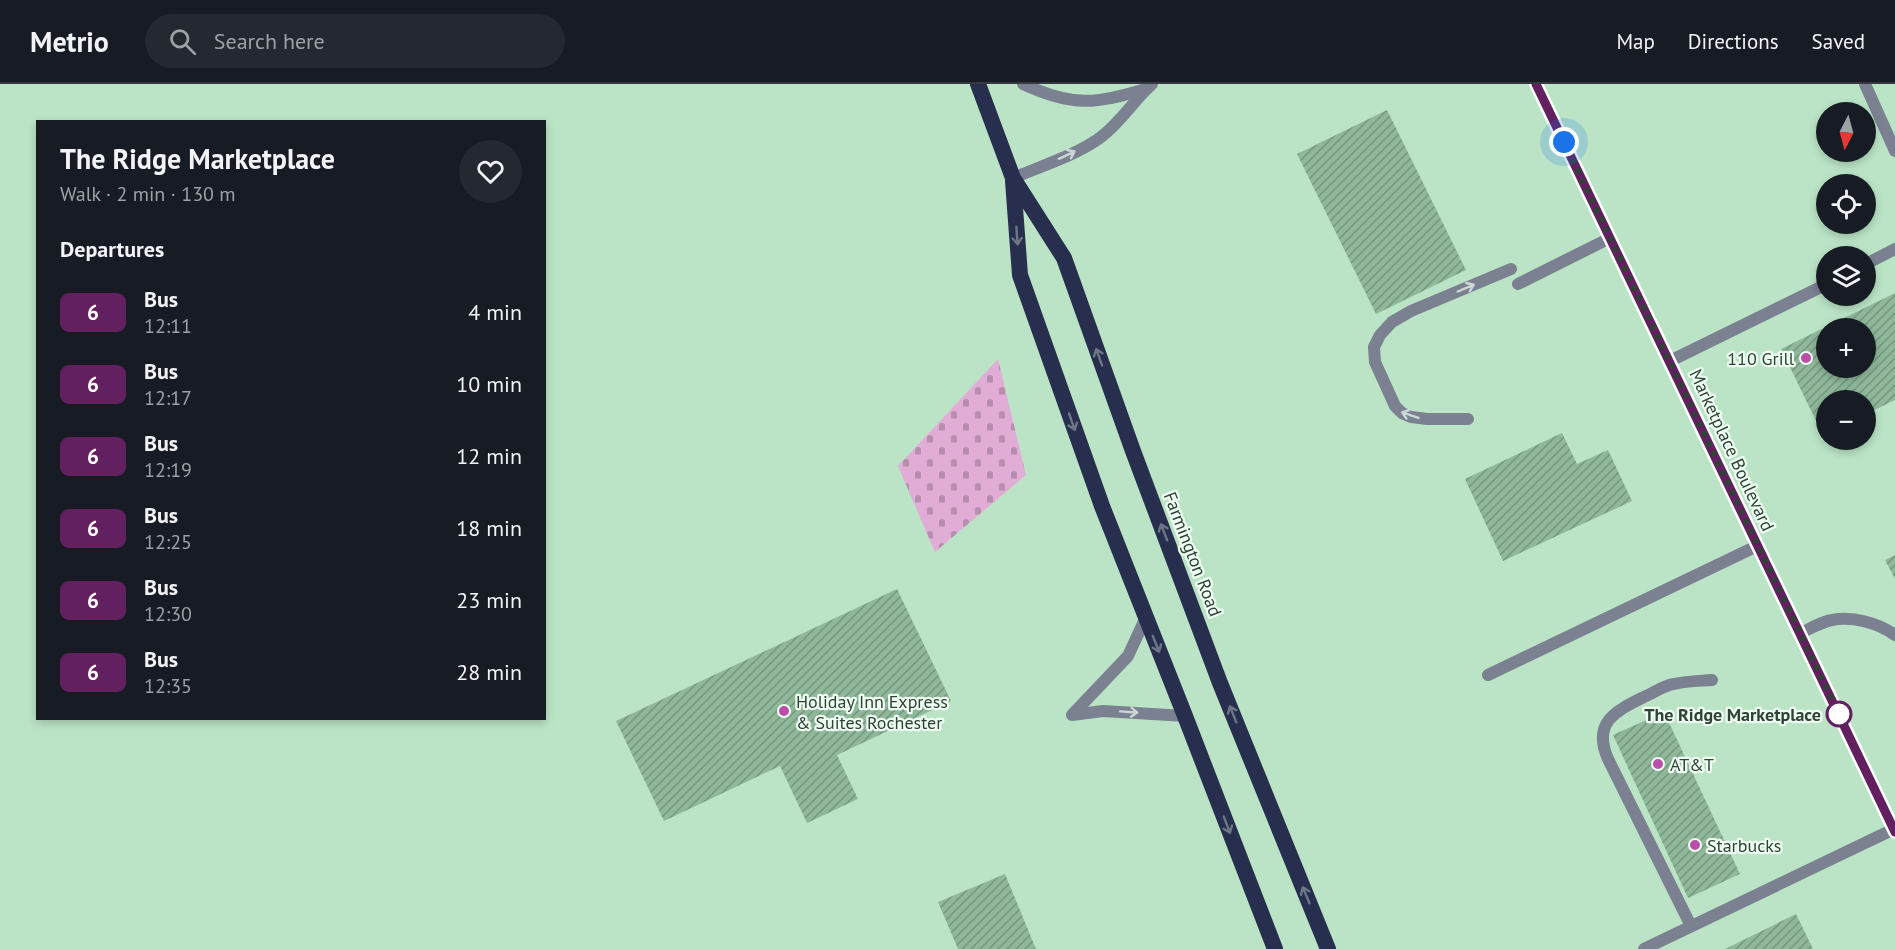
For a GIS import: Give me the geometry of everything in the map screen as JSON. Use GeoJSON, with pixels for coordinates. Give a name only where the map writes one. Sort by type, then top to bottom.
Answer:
{"type":"FeatureCollection","features":[{"type":"Feature","properties":{"kind":"highway","name":"Farmington Road"},"geometry":{"type":"LineString","coordinates":[[978,84],[1013,178],[1064,258],[1133,452],[1220,683],[1328,949]]}},
{"type":"Feature","properties":{"kind":"highway","name":"Farmington Road"},"geometry":{"type":"LineString","coordinates":[[1013,178],[1020,275],[1102,506],[1275,949]]}},
{"type":"Feature","properties":{"kind":"lane"},"geometry":{"type":"LineString","coordinates":[[1023,84],[1039,92],[1067,100],[1092,102],[1149,87]]}},
{"type":"Feature","properties":{"kind":"lane","name":"Marketplace Boulevard"},"geometry":{"type":"LineString","coordinates":[[1536,84],[1894,830]]}},
{"type":"Feature","properties":{"kind":"lane"},"geometry":{"type":"LineString","coordinates":[[1865,84],[1895,151]]}},
{"type":"Feature","properties":{"kind":"lane"},"geometry":{"type":"LineString","coordinates":[[1013,178],[1066,156],[1099,139],[1122,120],[1149,87]]}},
{"type":"Feature","properties":{"kind":"lane"},"geometry":{"type":"LineString","coordinates":[[1518,284],[1610,238]]}},
{"type":"Feature","properties":{"kind":"lane"},"geometry":{"type":"LineString","coordinates":[[1876,259],[1895,249]]}},
{"type":"Feature","properties":{"kind":"lane"},"geometry":{"type":"LineString","coordinates":[[1468,419],[1427,419],[1402,413],[1395,406],[1376,362],[1374,347],[1380,334],[1392,322],[1411,311],[1511,269]]}},
{"type":"Feature","properties":{"kind":"lane"},"geometry":{"type":"LineString","coordinates":[[1670,361],[1816,289]]}},
{"type":"Feature","properties":{"kind":"lane"},"geometry":{"type":"LineString","coordinates":[[1488,675],[1757,546]]}},
{"type":"Feature","properties":{"kind":"lane"},"geometry":{"type":"LineString","coordinates":[[1146,617],[1128,656],[1072,715],[1103,711],[1185,716]]}},
{"type":"Feature","properties":{"kind":"lane"},"geometry":{"type":"LineString","coordinates":[[1801,633],[1830,620],[1846,619],[1869,622],[1895,635]]}},
{"type":"Feature","properties":{"kind":"lane"},"geometry":{"type":"LineString","coordinates":[[1691,926],[1608,759],[1602,736],[1605,725],[1621,708],[1672,684],[1712,680]]}},
{"type":"Feature","properties":{"kind":"lane"},"geometry":{"type":"LineString","coordinates":[[1644,949],[1894,830]]}},
{"type":"Feature","properties":{"kind":"green space"},"geometry":{"type":"Polygon","coordinates":[[[998,359],[1026,475],[935,552],[898,466],[998,359]]]}},
{"type":"Feature","properties":{"kind":"building"},"geometry":{"type":"Polygon","coordinates":[[[1387,110],[1466,270],[1376,314],[1297,154],[1387,110]]]}},
{"type":"Feature","properties":{"kind":"building","name":"110 Grill"},"geometry":{"type":"Polygon","coordinates":[[[1895,293],[1895,400],[1876,409],[1876,390],[1816,390],[1816,421],[1781,349],[1816,332],[1816,378],[1876,378],[1876,318],[1844,318],[1869,306],[1876,306],[1876,302],[1895,293]]]}},
{"type":"Feature","properties":{"kind":"building"},"geometry":{"type":"Polygon","coordinates":[[[1562,433],[1577,464],[1608,450],[1632,501],[1503,561],[1465,479],[1562,433]]]}},
{"type":"Feature","properties":{"kind":"building"},"geometry":{"type":"Polygon","coordinates":[[[1895,555],[1895,579],[1885,560],[1895,555]]]}},
{"type":"Feature","properties":{"kind":"building","name":"Holiday Inn Express & Suites Rochester"},"geometry":{"type":"Polygon","coordinates":[[[897,589],[951,701],[837,755],[858,799],[807,823],[780,766],[664,821],[616,721],[897,589]]]}},
{"type":"Feature","properties":{"kind":"building"},"geometry":{"type":"Polygon","coordinates":[[[1664,712],[1740,874],[1688,898],[1613,735],[1664,712]]]}},
{"type":"Feature","properties":{"kind":"building"},"geometry":{"type":"Polygon","coordinates":[[[1005,874],[1036,949],[958,949],[938,902],[1005,874]]]}},
{"type":"Feature","properties":{"kind":"building"},"geometry":{"type":"Polygon","coordinates":[[[1796,914],[1813,949],[1725,949],[1796,914]]]}},
{"type":"Feature","properties":{"kind":"bus line","name":"6"},"geometry":{"type":"LineString","coordinates":[[1536,84],[1895,832]]}},
{"type":"Feature","properties":{"kind":"place","name":"110 Grill"},"geometry":{"type":"Point","coordinates":[1806,358]}},
{"type":"Feature","properties":{"kind":"place","name":"Holiday Inn Express & Suites Rochester"},"geometry":{"type":"Point","coordinates":[784,711]}},
{"type":"Feature","properties":{"kind":"place","name":"The Ridge Marketplace"},"geometry":{"type":"Point","coordinates":[1839,714]}},
{"type":"Feature","properties":{"kind":"place","name":"AT&T"},"geometry":{"type":"Point","coordinates":[1658,764]}},
{"type":"Feature","properties":{"kind":"place","name":"Starbucks"},"geometry":{"type":"Point","coordinates":[1695,845]}},
{"type":"Feature","properties":{"kind":"route"},"geometry":{"type":"LineString","coordinates":[[1564,142],[1839,714]]}}]}
